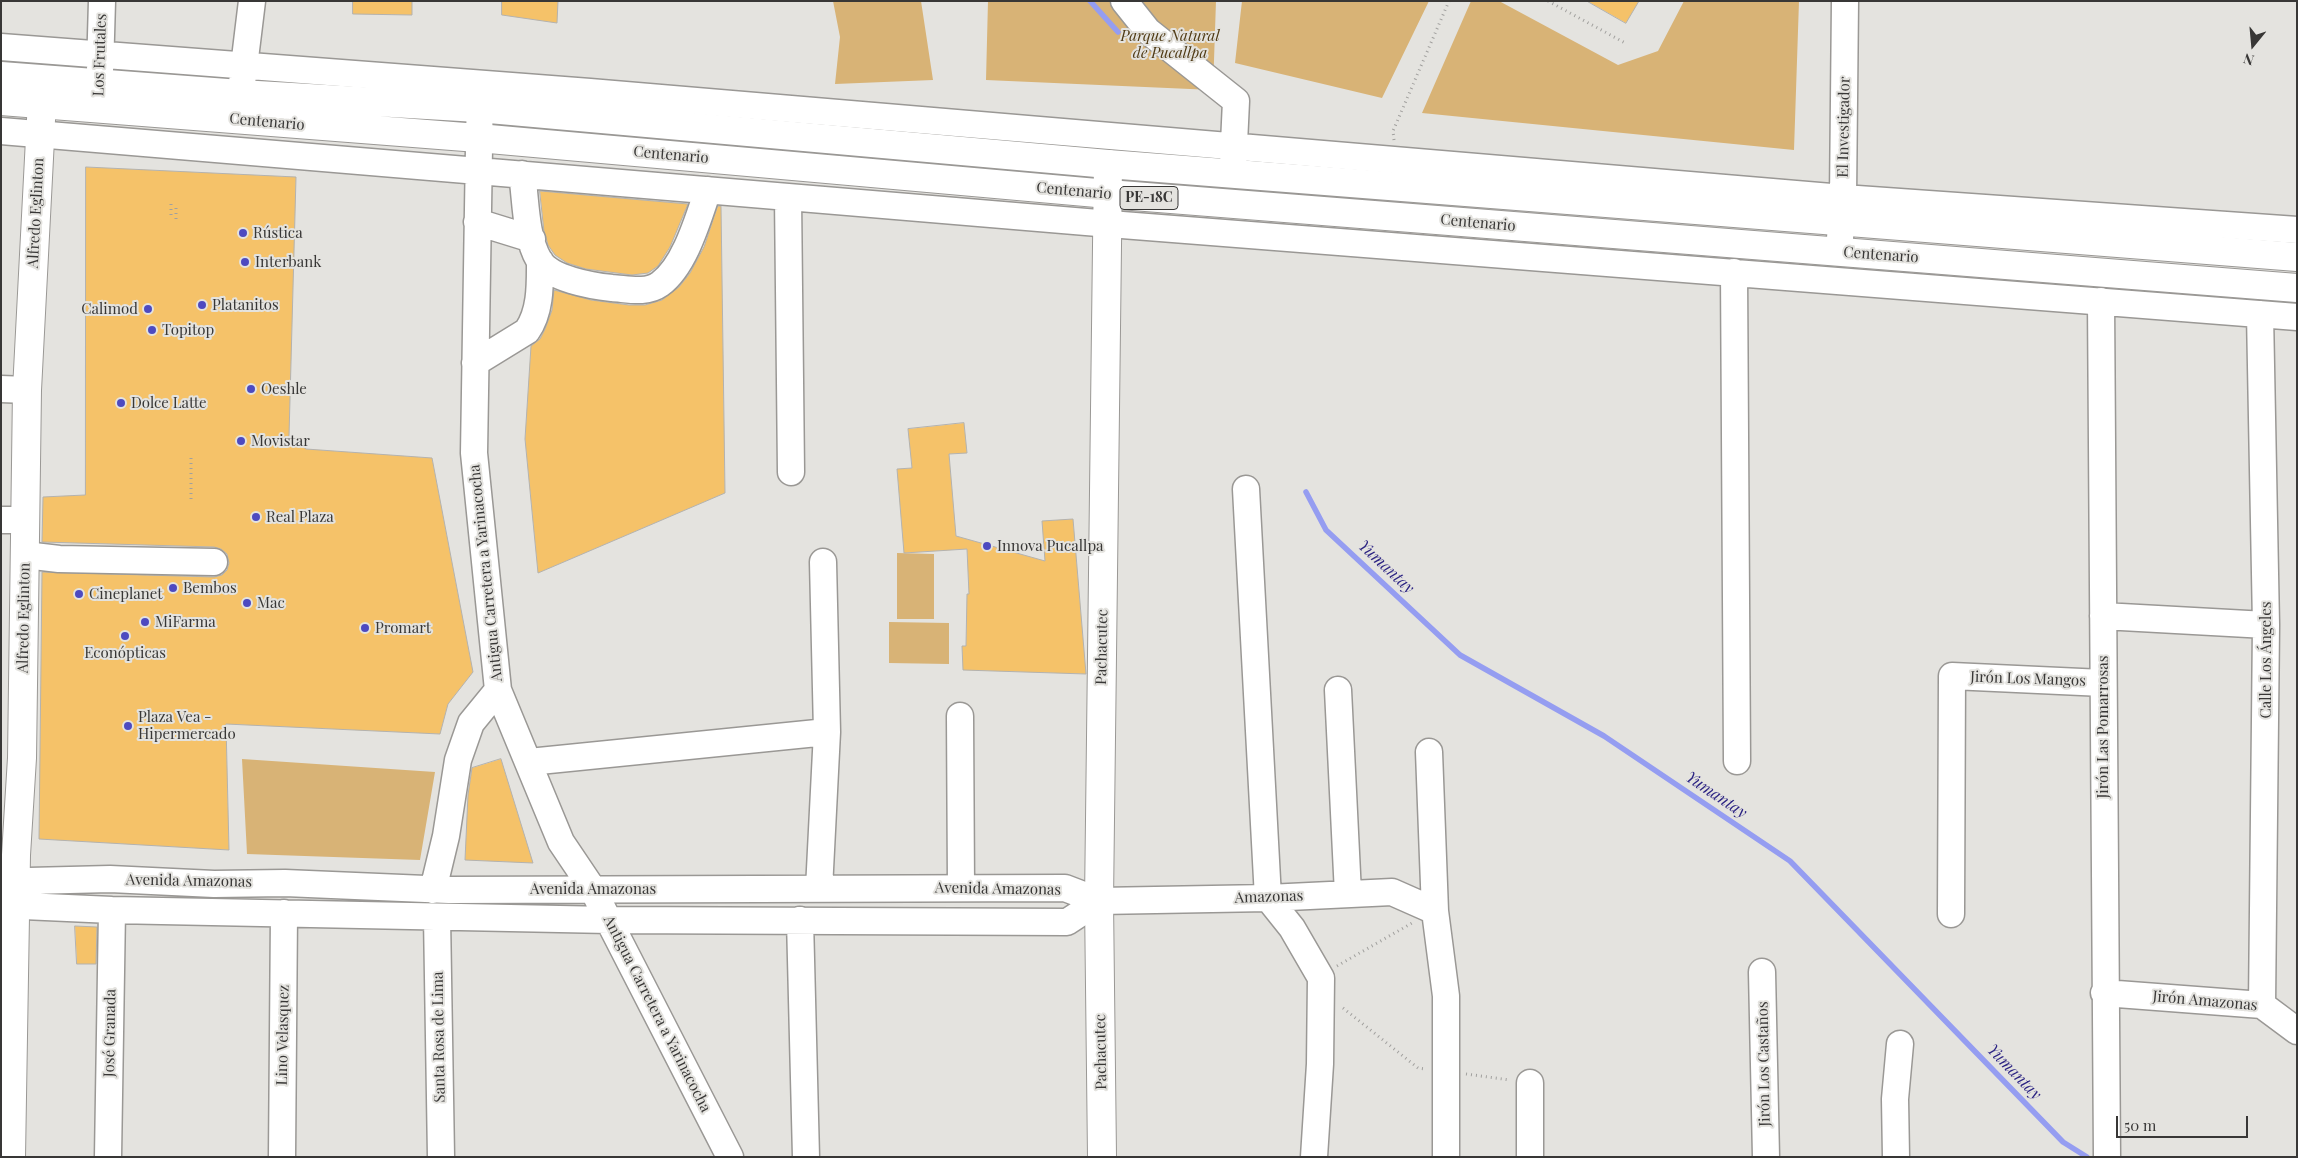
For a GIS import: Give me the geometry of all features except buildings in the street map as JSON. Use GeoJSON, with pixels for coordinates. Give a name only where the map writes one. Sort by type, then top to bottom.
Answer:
{"type":"FeatureCollection","features":[{"type":"Feature","properties":{"kind":"main road","name":"Centenario"},"geometry":{"type":"LineString","coordinates":[[1,76],[42,91],[478,138],[1115,195],[2297,288]]}},
{"type":"Feature","properties":{"kind":"main road","name":"Centenario"},"geometry":{"type":"LineString","coordinates":[[1,100],[42,91]]}},
{"type":"Feature","properties":{"kind":"main road","name":"Alfredo Eglinton"},"geometry":{"type":"LineString","coordinates":[[11,1157],[8,893],[22,758],[24,555],[13,520],[14,390],[40,134],[42,91]]}},
{"type":"Feature","properties":{"kind":"main road","name":"Centenario"},"geometry":{"type":"LineString","coordinates":[[99,96],[240,94],[479,96],[1115,164],[1233,160],[1842,209],[2297,256]]}},
{"type":"Feature","properties":{"kind":"main road","name":"Pachacutec"},"geometry":{"type":"LineString","coordinates":[[1102,1157],[1115,164]]}},
{"type":"Feature","properties":{"kind":"main road","name":"Pachacutec"},"geometry":{"type":"LineString","coordinates":[[1106,901],[1116,1157]]}},
{"type":"Feature","properties":{"kind":"street","name":"Los Frutales"},"geometry":{"type":"LineString","coordinates":[[99,96],[102,1]]}},
{"type":"Feature","properties":{"kind":"street"},"geometry":{"type":"LineString","coordinates":[[240,94],[252,1]]}},
{"type":"Feature","properties":{"kind":"street"},"geometry":{"type":"LineString","coordinates":[[1124,1],[1148,31],[1236,101],[1233,160]]}},
{"type":"Feature","properties":{"kind":"street","name":"El Investigador"},"geometry":{"type":"LineString","coordinates":[[1839,252],[1842,209],[1845,1]]}},
{"type":"Feature","properties":{"kind":"street"},"geometry":{"type":"LineString","coordinates":[[1,47],[245,65],[479,96],[1109,136],[1233,160],[1397,161],[1842,209],[2297,230]]}},
{"type":"Feature","properties":{"kind":"street","name":"Antigua Carretera a Yarinacocha"},"geometry":{"type":"LineString","coordinates":[[479,96],[474,453],[498,690],[529,762],[560,842],[592,888],[730,1157]]}},
{"type":"Feature","properties":{"kind":"street"},"geometry":{"type":"LineString","coordinates":[[1,131],[1115,224],[2297,317]]}},
{"type":"Feature","properties":{"kind":"street","name":"Pachacutec"},"geometry":{"type":"LineString","coordinates":[[1109,136],[1115,164]]}},
{"type":"Feature","properties":{"kind":"street"},"geometry":{"type":"LineString","coordinates":[[475,364],[527,330],[533,322],[540,281],[522,174]]}},
{"type":"Feature","properties":{"kind":"street"},"geometry":{"type":"LineString","coordinates":[[477,222],[536,250],[558,275],[594,286],[648,290],[660,284],[675,269],[689,240],[708,190]]}},
{"type":"Feature","properties":{"kind":"street"},"geometry":{"type":"LineString","coordinates":[[788,197],[791,472]]}},
{"type":"Feature","properties":{"kind":"street"},"geometry":{"type":"LineString","coordinates":[[1734,272],[1737,761]]}},
{"type":"Feature","properties":{"kind":"street","name":"Jirón Las Pomarrosas"},"geometry":{"type":"LineString","coordinates":[[2101,301],[2104,992],[2107,1155]]}},
{"type":"Feature","properties":{"kind":"street","name":"Calle Los Ángeles"},"geometry":{"type":"LineString","coordinates":[[2260,314],[2266,625],[2262,1005]]}},
{"type":"Feature","properties":{"kind":"street"},"geometry":{"type":"LineString","coordinates":[[1246,490],[1268,898],[1327,973],[1314,1157]]}},
{"type":"Feature","properties":{"kind":"street"},"geometry":{"type":"LineString","coordinates":[[24,555],[59,558],[214,562]]}},
{"type":"Feature","properties":{"kind":"street"},"geometry":{"type":"LineString","coordinates":[[819,889],[826,732],[823,562]]}},
{"type":"Feature","properties":{"kind":"street"},"geometry":{"type":"LineString","coordinates":[[2102,616],[2266,625]]}},
{"type":"Feature","properties":{"kind":"street","name":"Jirón Los Mangos"},"geometry":{"type":"LineString","coordinates":[[1951,914],[1952,676],[2103,682]]}},
{"type":"Feature","properties":{"kind":"street"},"geometry":{"type":"LineString","coordinates":[[433,890],[446,836],[458,760],[471,723],[498,690]]}},
{"type":"Feature","properties":{"kind":"street"},"geometry":{"type":"LineString","coordinates":[[1338,690],[1348,894]]}},
{"type":"Feature","properties":{"kind":"street"},"geometry":{"type":"LineString","coordinates":[[960,716],[961,887]]}},
{"type":"Feature","properties":{"kind":"street"},"geometry":{"type":"LineString","coordinates":[[529,762],[826,732]]}},
{"type":"Feature","properties":{"kind":"street"},"geometry":{"type":"LineString","coordinates":[[1430,752],[1435,911],[1446,996],[1446,1157]]}},
{"type":"Feature","properties":{"kind":"street","name":"Avenida Amazonas"},"geometry":{"type":"LineString","coordinates":[[8,893],[110,879],[214,884],[284,883],[433,890],[1065,888],[1106,901]]}},
{"type":"Feature","properties":{"kind":"street","name":"Amazonas"},"geometry":{"type":"LineString","coordinates":[[1106,901],[1268,898],[1392,892],[1435,911]]}},
{"type":"Feature","properties":{"kind":"street","name":"Avenida Amazonas"},"geometry":{"type":"LineString","coordinates":[[8,893],[112,910],[609,920],[1067,922],[1106,901]]}},
{"type":"Feature","properties":{"kind":"street","name":"José Granada"},"geometry":{"type":"LineString","coordinates":[[108,1157],[112,910]]}},
{"type":"Feature","properties":{"kind":"street","name":"Lino Velasquez"},"geometry":{"type":"LineString","coordinates":[[282,1157],[284,913]]}},
{"type":"Feature","properties":{"kind":"street","name":"Santa Rosa de Lima"},"geometry":{"type":"LineString","coordinates":[[437,917],[441,1157]]}},
{"type":"Feature","properties":{"kind":"street"},"geometry":{"type":"LineString","coordinates":[[800,920],[806,1157]]}},
{"type":"Feature","properties":{"kind":"street","name":"Jirón Los Castaños"},"geometry":{"type":"LineString","coordinates":[[1762,972],[1766,1157]]}},
{"type":"Feature","properties":{"kind":"street","name":"Jirón Amazonas"},"geometry":{"type":"LineString","coordinates":[[2104,992],[2262,1005],[2297,1031]]}},
{"type":"Feature","properties":{"kind":"street"},"geometry":{"type":"LineString","coordinates":[[1896,1157],[1896,1099],[1900,1044]]}},
{"type":"Feature","properties":{"kind":"street"},"geometry":{"type":"LineString","coordinates":[[1530,1083],[1530,1157]]}},
{"type":"Feature","properties":{"kind":"path"},"geometry":{"type":"LineString","coordinates":[[1397,161],[1393,131],[1449,1]]}},
{"type":"Feature","properties":{"kind":"path"},"geometry":{"type":"LineString","coordinates":[[1548,1],[1627,44]]}},
{"type":"Feature","properties":{"kind":"path"},"geometry":{"type":"LineString","coordinates":[[171,204],[171,219]]}},
{"type":"Feature","properties":{"kind":"path"},"geometry":{"type":"LineString","coordinates":[[176,204],[176,219]]}},
{"type":"Feature","properties":{"kind":"path"},"geometry":{"type":"LineString","coordinates":[[191,454],[191,499]]}},
{"type":"Feature","properties":{"kind":"path"},"geometry":{"type":"LineString","coordinates":[[1435,911],[1327,973],[1336,1004],[1418,1068],[1530,1083]]}},
{"type":"Feature","properties":{"kind":"green space"},"geometry":{"type":"Polygon","coordinates":[[[833,1],[921,1],[933,80],[835,84],[840,37],[833,1]]]}},
{"type":"Feature","properties":{"kind":"green space","name":"Parque Natural de Pucallpa"},"geometry":{"type":"Polygon","coordinates":[[[988,1],[1216,1],[1213,90],[986,80],[988,1]]]}},
{"type":"Feature","properties":{"kind":"green space"},"geometry":{"type":"Polygon","coordinates":[[[1242,1],[1429,1],[1382,98],[1235,63],[1242,1]]]}},
{"type":"Feature","properties":{"kind":"green space"},"geometry":{"type":"Polygon","coordinates":[[[1471,1],[1499,1],[1618,65],[1658,51],[1684,1],[1799,1],[1794,150],[1422,113],[1471,1]]]}},
{"type":"Feature","properties":{"kind":"green space"},"geometry":{"type":"Polygon","coordinates":[[[897,553],[934,554],[934,619],[897,619],[897,553]]]}},
{"type":"Feature","properties":{"kind":"green space"},"geometry":{"type":"Polygon","coordinates":[[[889,622],[949,623],[949,664],[889,663],[889,622]]]}},
{"type":"Feature","properties":{"kind":"green space"},"geometry":{"type":"Polygon","coordinates":[[[242,759],[435,772],[420,860],[247,854],[242,759]]]}},
{"type":"Feature","properties":{"kind":"waterway","name":"Yumantay"},"geometry":{"type":"LineString","coordinates":[[1090,1],[1118,32]]}},
{"type":"Feature","properties":{"kind":"waterway","name":"Yumantay"},"geometry":{"type":"LineString","coordinates":[[1306,492],[1326,530],[1460,655],[1604,736],[1790,861],[2063,1142],[2087,1157]]}},
{"type":"Feature","properties":{"kind":"place","name":"Rústica"},"geometry":{"type":"Point","coordinates":[243,233]}},
{"type":"Feature","properties":{"kind":"place","name":"Interbank"},"geometry":{"type":"Point","coordinates":[245,262]}},
{"type":"Feature","properties":{"kind":"place","name":"Platanitos"},"geometry":{"type":"Point","coordinates":[202,305]}},
{"type":"Feature","properties":{"kind":"place","name":"Calimod"},"geometry":{"type":"Point","coordinates":[148,309]}},
{"type":"Feature","properties":{"kind":"place","name":"Topitop"},"geometry":{"type":"Point","coordinates":[152,330]}},
{"type":"Feature","properties":{"kind":"place","name":"Oeshle"},"geometry":{"type":"Point","coordinates":[251,389]}},
{"type":"Feature","properties":{"kind":"place","name":"Dolce Latte"},"geometry":{"type":"Point","coordinates":[121,403]}},
{"type":"Feature","properties":{"kind":"place","name":"Movistar"},"geometry":{"type":"Point","coordinates":[241,441]}},
{"type":"Feature","properties":{"kind":"place","name":"Real Plaza"},"geometry":{"type":"Point","coordinates":[256,517]}},
{"type":"Feature","properties":{"kind":"place","name":"Innova Pucallpa"},"geometry":{"type":"Point","coordinates":[987,546]}},
{"type":"Feature","properties":{"kind":"place","name":"Bembos"},"geometry":{"type":"Point","coordinates":[173,588]}},
{"type":"Feature","properties":{"kind":"place","name":"Cineplanet"},"geometry":{"type":"Point","coordinates":[79,594]}},
{"type":"Feature","properties":{"kind":"place","name":"Mac"},"geometry":{"type":"Point","coordinates":[247,603]}},
{"type":"Feature","properties":{"kind":"place","name":"MiFarma"},"geometry":{"type":"Point","coordinates":[145,622]}},
{"type":"Feature","properties":{"kind":"place","name":"Promart"},"geometry":{"type":"Point","coordinates":[365,628]}},
{"type":"Feature","properties":{"kind":"place","name":"Econópticas"},"geometry":{"type":"Point","coordinates":[125,636]}},
{"type":"Feature","properties":{"kind":"place","name":"Plaza Vea - Hipermercado"},"geometry":{"type":"Point","coordinates":[128,726]}}]}
